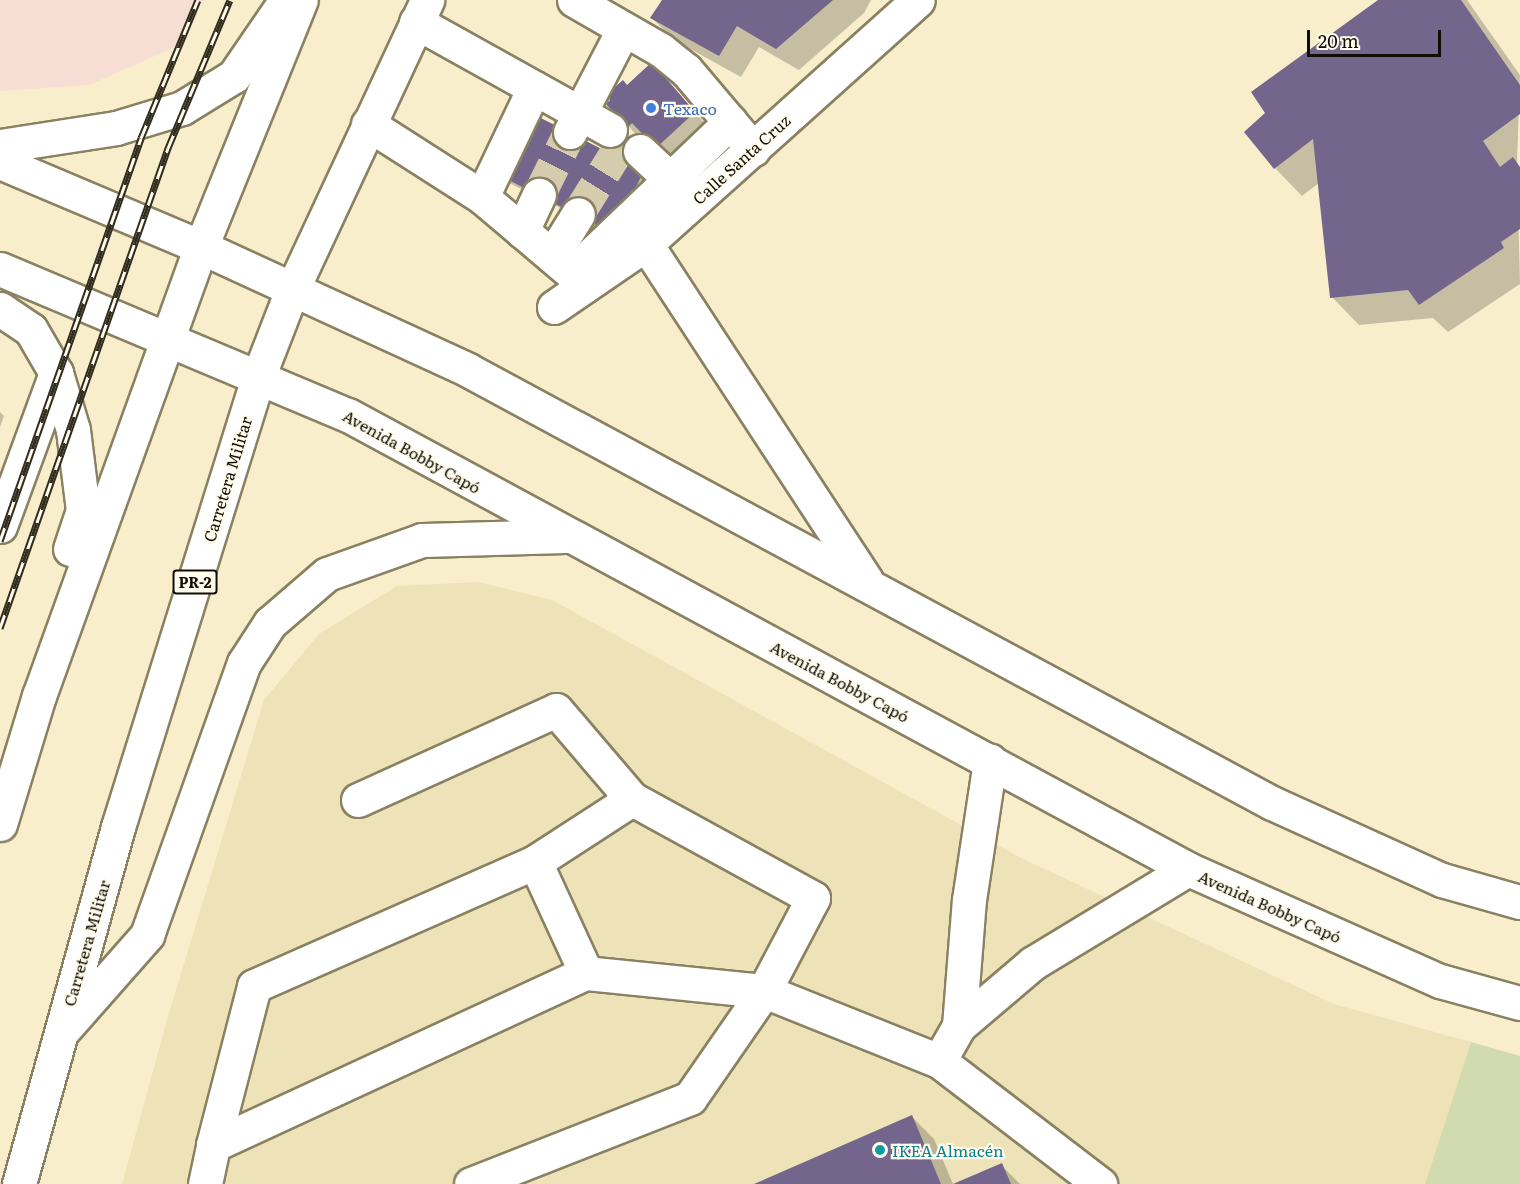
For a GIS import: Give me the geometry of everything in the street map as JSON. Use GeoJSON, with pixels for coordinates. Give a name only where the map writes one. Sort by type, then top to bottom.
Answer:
{"type":"FeatureCollection","features":[{"type":"Feature","properties":{"kind":"street"},"geometry":{"type":"LineString","coordinates":[[0,146],[116,128],[182,108],[234,76],[286,0]]}},
{"type":"Feature","properties":{"kind":"street"},"geometry":{"type":"LineString","coordinates":[[0,824],[25,743],[168,339],[301,0]]}},
{"type":"Feature","properties":{"kind":"street"},"geometry":{"type":"LineString","coordinates":[[574,0],[661,50],[686,70],[753,149]]}},
{"type":"Feature","properties":{"kind":"street","name":"Calle Santa Cruz"},"geometry":{"type":"LineString","coordinates":[[554,306],[570,271],[646,244],[918,0]]}},
{"type":"Feature","properties":{"kind":"street"},"geometry":{"type":"LineString","coordinates":[[422,11],[534,88],[574,122],[610,130]]}},
{"type":"Feature","properties":{"kind":"street","name":"Carretera Militar"},"geometry":{"type":"LineString","coordinates":[[19,1184],[118,827],[260,375],[292,290],[422,11]]}},
{"type":"Feature","properties":{"kind":"street"},"geometry":{"type":"LineString","coordinates":[[574,122],[623,30]]}},
{"type":"Feature","properties":{"kind":"street"},"geometry":{"type":"LineString","coordinates":[[482,197],[534,88]]}},
{"type":"Feature","properties":{"kind":"street"},"geometry":{"type":"LineString","coordinates":[[570,271],[730,122]]}},
{"type":"Feature","properties":{"kind":"street"},"geometry":{"type":"LineString","coordinates":[[368,124],[482,197],[570,271]]}},
{"type":"Feature","properties":{"kind":"street"},"geometry":{"type":"LineString","coordinates":[[640,151],[694,201]]}},
{"type":"Feature","properties":{"kind":"street"},"geometry":{"type":"LineString","coordinates":[[0,162],[204,250],[468,370],[867,582],[1272,802],[1442,880],[1520,902]]}},
{"type":"Feature","properties":{"kind":"street"},"geometry":{"type":"LineString","coordinates":[[522,231],[539,195]]}},
{"type":"Feature","properties":{"kind":"street"},"geometry":{"type":"LineString","coordinates":[[570,271],[578,214]]}},
{"type":"Feature","properties":{"kind":"street"},"geometry":{"type":"LineString","coordinates":[[646,244],[867,582]]}},
{"type":"Feature","properties":{"kind":"street","name":"Avenida Bobby Capó"},"geometry":{"type":"LineString","coordinates":[[0,269],[260,375],[348,415],[566,536],[1188,869],[1440,981],[1520,1003]]}},
{"type":"Feature","properties":{"kind":"street"},"geometry":{"type":"LineString","coordinates":[[0,309],[31,330],[56,373],[73,430],[83,510],[24,689],[25,743]]}},
{"type":"Feature","properties":{"kind":"street"},"geometry":{"type":"LineString","coordinates":[[0,526],[56,373]]}},
{"type":"Feature","properties":{"kind":"street"},"geometry":{"type":"LineString","coordinates":[[60,1033],[147,935],[244,663],[270,623],[327,574],[422,540],[566,536]]}},
{"type":"Feature","properties":{"kind":"street"},"geometry":{"type":"LineString","coordinates":[[358,800],[556,710],[632,799],[813,898],[764,991],[690,1098],[471,1184]]}},
{"type":"Feature","properties":{"kind":"street"},"geometry":{"type":"LineString","coordinates":[[959,1026],[969,900],[990,761]]}},
{"type":"Feature","properties":{"kind":"street"},"geometry":{"type":"LineString","coordinates":[[205,1184],[213,1144],[254,986],[535,862],[632,799]]}},
{"type":"Feature","properties":{"kind":"street"},"geometry":{"type":"LineString","coordinates":[[535,862],[586,973]]}},
{"type":"Feature","properties":{"kind":"street"},"geometry":{"type":"LineString","coordinates":[[939,1061],[959,1026],[1034,963],[1188,869]]}},
{"type":"Feature","properties":{"kind":"street"},"geometry":{"type":"LineString","coordinates":[[213,1144],[586,973],[764,991],[939,1061],[1100,1184]]}},
{"type":"Feature","properties":{"kind":"shaded area"},"geometry":{"type":"Polygon","coordinates":[[[0,0],[204,0],[173,48],[89,85],[0,91],[0,0]]]}},
{"type":"Feature","properties":{"kind":"shaded area"},"geometry":{"type":"Polygon","coordinates":[[[478,582],[552,600],[1021,858],[1334,1004],[1471,1042],[1425,1184],[122,1184],[167,1020],[264,700],[319,634],[397,586],[478,582]]]}},
{"type":"Feature","properties":{"kind":"green space"},"geometry":{"type":"Polygon","coordinates":[[[1471,1042],[1520,1056],[1520,1184],[1425,1184],[1471,1042]]]}},
{"type":"Feature","properties":{"kind":"building"},"geometry":{"type":"Polygon","coordinates":[[[662,0],[833,0],[776,49],[737,26],[719,56],[650,18],[662,0]]]}},
{"type":"Feature","properties":{"kind":"building"},"geometry":{"type":"Polygon","coordinates":[[[1378,0],[1461,0],[1520,85],[1520,114],[1483,141],[1500,167],[1513,157],[1520,167],[1520,229],[1501,242],[1504,248],[1419,305],[1408,290],[1330,298],[1313,139],[1274,169],[1244,132],[1265,113],[1251,92],[1378,0]]]}},
{"type":"Feature","properties":{"kind":"building","name":"Texaco"},"geometry":{"type":"Polygon","coordinates":[[[652,62],[695,112],[656,148],[632,123],[627,128],[606,104],[610,100],[606,95],[623,80],[627,85],[652,62]]]}},
{"type":"Feature","properties":{"kind":"building"},"geometry":{"type":"Polygon","coordinates":[[[531,113],[644,171],[612,233],[499,175],[531,113]]]}},
{"type":"Feature","properties":{"kind":"building","name":"IKEA Almacén"},"geometry":{"type":"Polygon","coordinates":[[[912,1115],[941,1184],[754,1184],[912,1115]]]}},
{"type":"Feature","properties":{"kind":"building","name":"IKEA Almacén"},"geometry":{"type":"Polygon","coordinates":[[[1002,1163],[1011,1184],[953,1184],[1002,1163]]]}},
{"type":"Feature","properties":{"kind":"tunnel"},"geometry":{"type":"LineString","coordinates":[[539,195],[570,132]]}},
{"type":"Feature","properties":{"kind":"tunnel"},"geometry":{"type":"LineString","coordinates":[[578,214],[624,140]]}},
{"type":"Feature","properties":{"kind":"railway"},"geometry":{"type":"LineString","coordinates":[[0,541],[141,138],[198,0]]}},
{"type":"Feature","properties":{"kind":"railway"},"geometry":{"type":"LineString","coordinates":[[0,628],[168,148],[230,0]]}},
{"type":"Feature","properties":{"kind":"place","name":"Texaco"},"geometry":{"type":"Point","coordinates":[651,108]}},
{"type":"Feature","properties":{"kind":"place","name":"IKEA Almacén"},"geometry":{"type":"Point","coordinates":[880,1150]}}]}
